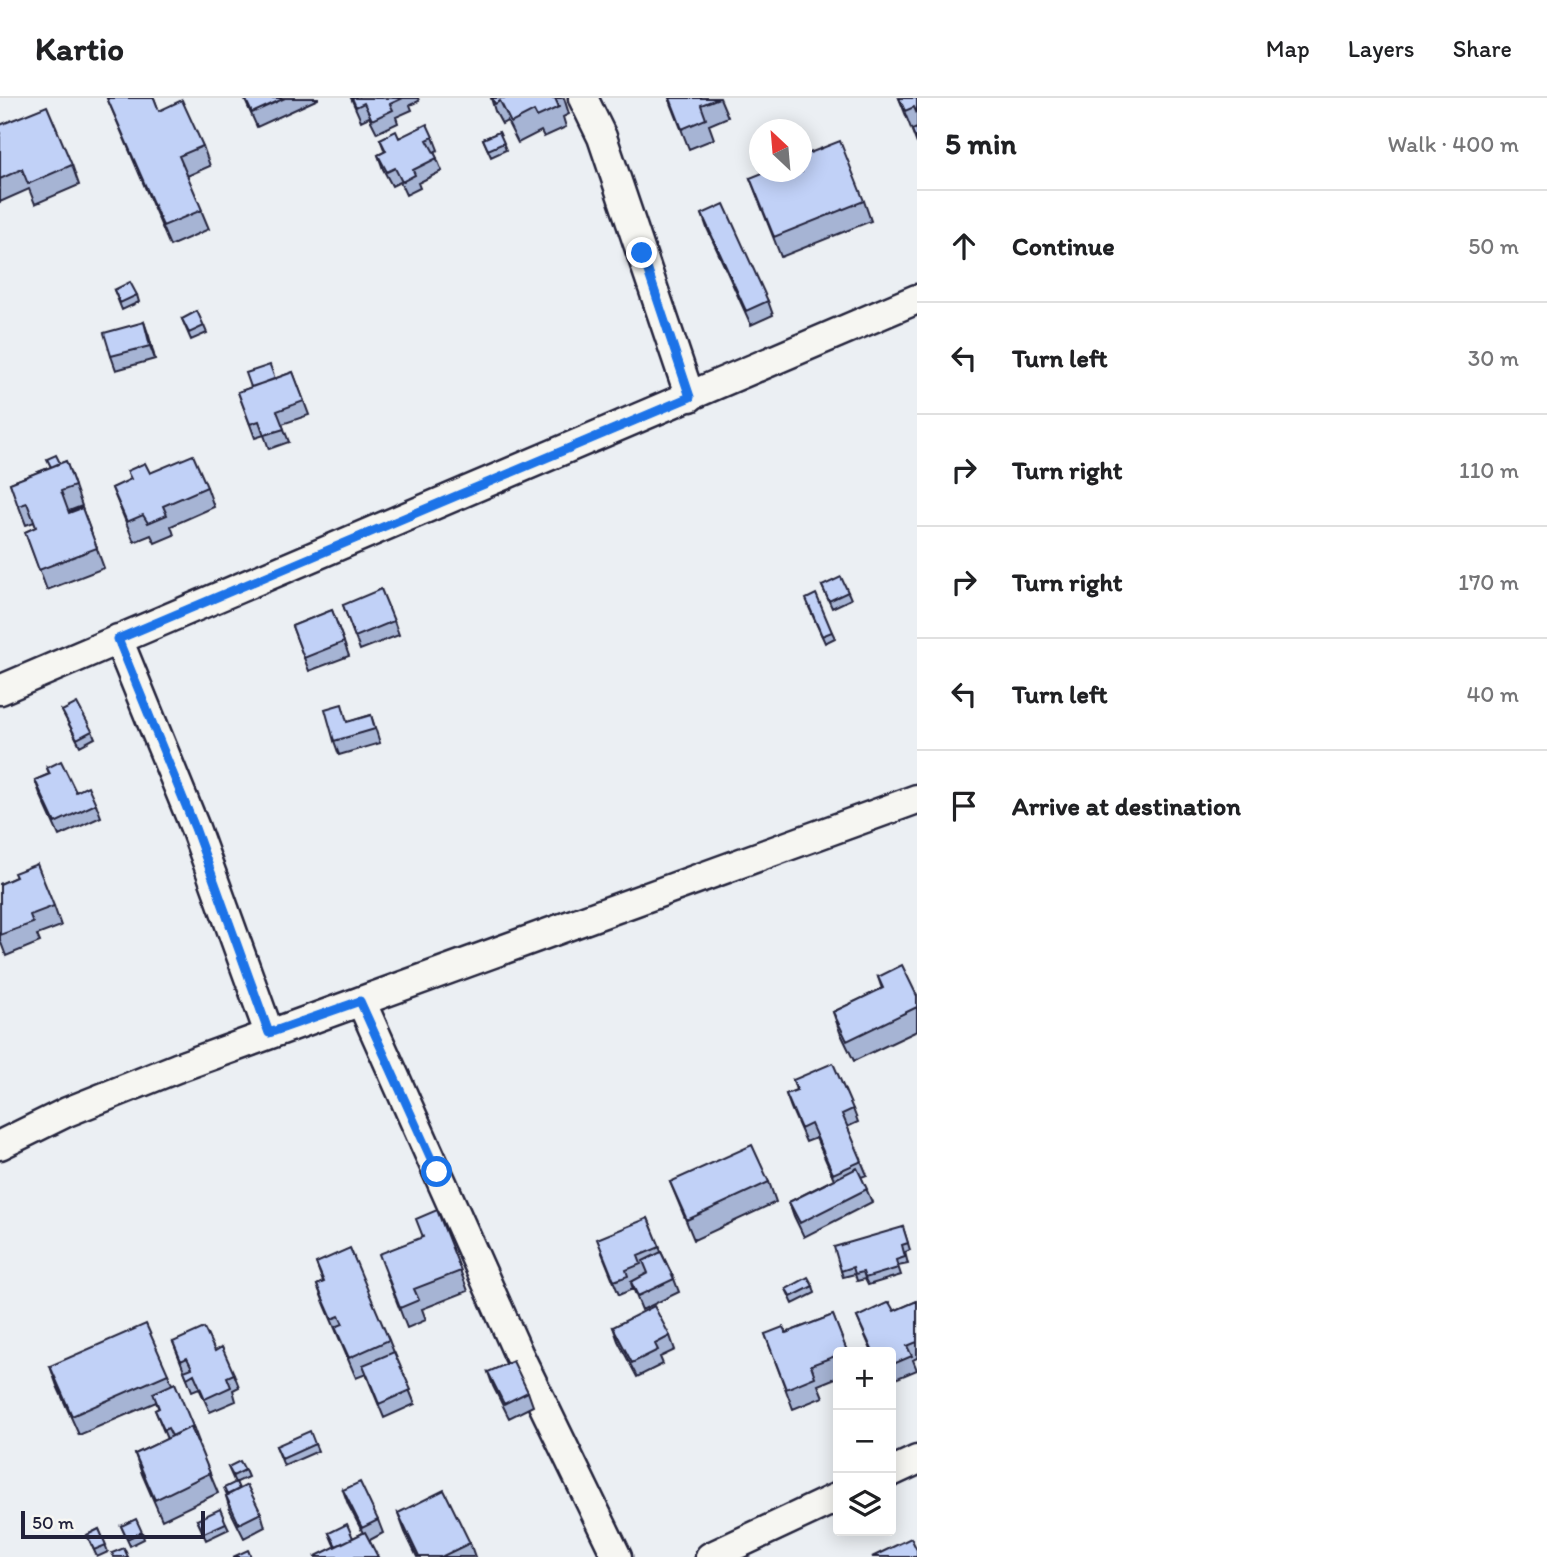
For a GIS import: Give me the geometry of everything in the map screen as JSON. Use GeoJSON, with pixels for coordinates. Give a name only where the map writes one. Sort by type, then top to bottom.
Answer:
{"type":"FeatureCollection","features":[{"type":"Feature","properties":{"kind":"street"},"geometry":{"type":"LineString","coordinates":[[583,98],[602,137],[690,397]]}},
{"type":"Feature","properties":{"kind":"street"},"geometry":{"type":"LineString","coordinates":[[0,690],[917,299]]}},
{"type":"Feature","properties":{"kind":"street"},"geometry":{"type":"LineString","coordinates":[[118,639],[195,828],[269,1033]]}},
{"type":"Feature","properties":{"kind":"street"},"geometry":{"type":"LineString","coordinates":[[0,1145],[67,1112],[269,1033],[917,799]]}},
{"type":"Feature","properties":{"kind":"street"},"geometry":{"type":"LineString","coordinates":[[360,1001],[518,1353],[617,1557]]}},
{"type":"Feature","properties":{"kind":"street"},"geometry":{"type":"LineString","coordinates":[[896,1470],[917,1460]]}},
{"type":"Feature","properties":{"kind":"street"},"geometry":{"type":"LineString","coordinates":[[710,1557],[833,1499]]}},
{"type":"Feature","properties":{"kind":"building"},"geometry":{"type":"Polygon","coordinates":[[[107,98],[154,98],[159,111],[182,100],[203,146],[179,156],[202,210],[163,226],[107,98]]]}},
{"type":"Feature","properties":{"kind":"building"},"geometry":{"type":"Polygon","coordinates":[[[245,98],[285,98],[252,113],[245,98]]]}},
{"type":"Feature","properties":{"kind":"building"},"geometry":{"type":"Polygon","coordinates":[[[352,98],[403,98],[390,104],[393,110],[372,120],[364,103],[356,107],[352,98]]]}},
{"type":"Feature","properties":{"kind":"building"},"geometry":{"type":"Polygon","coordinates":[[[492,98],[555,98],[559,107],[537,117],[534,111],[511,123],[500,101],[495,104],[492,98]]]}},
{"type":"Feature","properties":{"kind":"building"},"geometry":{"type":"Polygon","coordinates":[[[670,98],[719,98],[701,105],[706,119],[682,129],[670,98]]]}},
{"type":"Feature","properties":{"kind":"building"},"geometry":{"type":"Polygon","coordinates":[[[899,98],[917,98],[917,114],[914,107],[905,111],[899,98]]]}},
{"type":"Feature","properties":{"kind":"building"},"geometry":{"type":"Polygon","coordinates":[[[47,106],[72,165],[28,184],[22,169],[0,179],[0,125],[47,106]]]}},
{"type":"Feature","properties":{"kind":"building"},"geometry":{"type":"Polygon","coordinates":[[[427,124],[433,137],[427,140],[437,158],[413,170],[415,175],[402,182],[395,168],[387,172],[378,155],[386,151],[380,139],[396,131],[399,138],[427,124]]]}},
{"type":"Feature","properties":{"kind":"building"},"geometry":{"type":"Polygon","coordinates":[[[917,128],[917,142],[912,130],[917,128]]]}},
{"type":"Feature","properties":{"kind":"building"},"geometry":{"type":"Polygon","coordinates":[[[499,132],[504,143],[488,150],[483,139],[499,132]]]}},
{"type":"Feature","properties":{"kind":"building"},"geometry":{"type":"Polygon","coordinates":[[[840,141],[864,201],[774,237],[752,182],[812,182],[812,152],[840,141]]]}},
{"type":"Feature","properties":{"kind":"building"},"geometry":{"type":"Polygon","coordinates":[[[724,204],[768,301],[746,311],[702,214],[724,204]]]}},
{"type":"Feature","properties":{"kind":"building"},"geometry":{"type":"Polygon","coordinates":[[[130,282],[137,295],[120,303],[114,290],[130,282]]]}},
{"type":"Feature","properties":{"kind":"building"},"geometry":{"type":"Polygon","coordinates":[[[197,311],[204,326],[189,333],[182,319],[197,311]]]}},
{"type":"Feature","properties":{"kind":"building"},"geometry":{"type":"Polygon","coordinates":[[[144,322],[150,346],[111,356],[104,333],[144,322]]]}},
{"type":"Feature","properties":{"kind":"building"},"geometry":{"type":"Polygon","coordinates":[[[270,365],[275,379],[251,387],[246,373],[270,365]]]}},
{"type":"Feature","properties":{"kind":"building"},"geometry":{"type":"Polygon","coordinates":[[[293,372],[304,401],[277,411],[284,429],[264,435],[259,421],[250,424],[238,392],[293,372]]]}},
{"type":"Feature","properties":{"kind":"building"},"geometry":{"type":"Polygon","coordinates":[[[56,455],[60,463],[51,467],[47,459],[56,455]]]}},
{"type":"Feature","properties":{"kind":"building"},"geometry":{"type":"Polygon","coordinates":[[[193,455],[207,487],[163,506],[167,515],[148,523],[143,515],[127,522],[112,488],[131,479],[127,471],[145,463],[150,473],[193,455]]]}},
{"type":"Feature","properties":{"kind":"building"},"geometry":{"type":"Polygon","coordinates":[[[66,461],[75,486],[61,491],[69,513],[82,508],[97,548],[39,570],[25,532],[36,527],[27,503],[18,506],[10,483],[66,461]]]}},
{"type":"Feature","properties":{"kind":"building"},"geometry":{"type":"Polygon","coordinates":[[[841,577],[848,592],[829,601],[822,586],[841,577]]]}},
{"type":"Feature","properties":{"kind":"building"},"geometry":{"type":"Polygon","coordinates":[[[381,589],[394,621],[355,637],[343,605],[381,589]]]}},
{"type":"Feature","properties":{"kind":"building"},"geometry":{"type":"Polygon","coordinates":[[[816,594],[832,632],[822,636],[806,599],[816,594]]]}},
{"type":"Feature","properties":{"kind":"building"},"geometry":{"type":"Polygon","coordinates":[[[332,610],[344,642],[304,658],[292,626],[332,610]]]}},
{"type":"Feature","properties":{"kind":"building"},"geometry":{"type":"Polygon","coordinates":[[[77,703],[92,731],[77,739],[62,711],[77,703]]]}},
{"type":"Feature","properties":{"kind":"building"},"geometry":{"type":"Polygon","coordinates":[[[342,704],[347,722],[371,715],[375,729],[334,741],[325,709],[342,704]]]}},
{"type":"Feature","properties":{"kind":"building"},"geometry":{"type":"Polygon","coordinates":[[[61,761],[76,792],[88,786],[96,804],[55,823],[35,780],[50,774],[47,768],[61,761]]]}},
{"type":"Feature","properties":{"kind":"building"},"geometry":{"type":"Polygon","coordinates":[[[37,864],[54,906],[30,915],[33,923],[0,935],[0,884],[16,877],[14,873],[37,864]]]}},
{"type":"Feature","properties":{"kind":"building"},"geometry":{"type":"Polygon","coordinates":[[[902,965],[917,996],[917,1007],[847,1041],[833,1012],[883,988],[878,977],[902,965]]]}},
{"type":"Feature","properties":{"kind":"building"},"geometry":{"type":"Polygon","coordinates":[[[833,1063],[853,1109],[842,1114],[862,1161],[833,1174],[811,1124],[801,1129],[786,1094],[797,1090],[793,1080],[833,1063]]]}},
{"type":"Feature","properties":{"kind":"building"},"geometry":{"type":"Polygon","coordinates":[[[752,1145],[769,1182],[687,1220],[670,1182],[752,1145]]]}},
{"type":"Feature","properties":{"kind":"building"},"geometry":{"type":"Polygon","coordinates":[[[857,1168],[867,1189],[800,1223],[789,1202],[857,1168]]]}},
{"type":"Feature","properties":{"kind":"building"},"geometry":{"type":"Polygon","coordinates":[[[437,1210],[461,1271],[414,1289],[419,1300],[400,1308],[379,1254],[423,1237],[416,1219],[437,1210]]]}},
{"type":"Feature","properties":{"kind":"building"},"geometry":{"type":"Polygon","coordinates":[[[648,1218],[660,1247],[638,1256],[641,1264],[626,1270],[628,1276],[614,1281],[597,1239],[648,1218]]]}},
{"type":"Feature","properties":{"kind":"building"},"geometry":{"type":"Polygon","coordinates":[[[903,1227],[908,1243],[902,1245],[905,1257],[896,1260],[898,1268],[865,1278],[863,1272],[855,1274],[853,1267],[841,1271],[834,1247],[903,1227]]]}},
{"type":"Feature","properties":{"kind":"building"},"geometry":{"type":"Polygon","coordinates":[[[350,1248],[389,1340],[349,1358],[335,1327],[343,1324],[339,1316],[332,1319],[317,1285],[324,1282],[316,1263],[350,1248]]]}},
{"type":"Feature","properties":{"kind":"building"},"geometry":{"type":"Polygon","coordinates":[[[661,1252],[674,1279],[638,1296],[631,1282],[648,1273],[643,1261],[661,1252]]]}},
{"type":"Feature","properties":{"kind":"building"},"geometry":{"type":"Polygon","coordinates":[[[808,1277],[813,1286],[791,1297],[786,1289],[808,1277]]]}},
{"type":"Feature","properties":{"kind":"building"},"geometry":{"type":"Polygon","coordinates":[[[917,1301],[917,1342],[907,1346],[912,1356],[896,1363],[896,1347],[871,1347],[857,1317],[889,1302],[894,1311],[917,1301]]]}},
{"type":"Feature","properties":{"kind":"building"},"geometry":{"type":"Polygon","coordinates":[[[654,1306],[670,1336],[655,1344],[658,1350],[632,1363],[613,1327],[654,1306]]]}},
{"type":"Feature","properties":{"kind":"building"},"geometry":{"type":"Polygon","coordinates":[[[833,1315],[845,1347],[833,1347],[833,1357],[811,1365],[815,1377],[786,1389],[765,1334],[783,1327],[786,1333],[833,1315]]]}},
{"type":"Feature","properties":{"kind":"building"},"geometry":{"type":"Polygon","coordinates":[[[146,1324],[168,1374],[72,1416],[50,1366],[146,1324]]]}},
{"type":"Feature","properties":{"kind":"building"},"geometry":{"type":"Polygon","coordinates":[[[204,1328],[215,1351],[222,1347],[234,1374],[227,1377],[231,1387],[205,1399],[194,1374],[187,1378],[184,1371],[192,1368],[187,1358],[181,1361],[173,1342],[204,1328]]]}},
{"type":"Feature","properties":{"kind":"building"},"geometry":{"type":"Polygon","coordinates":[[[394,1352],[411,1390],[379,1404],[363,1365],[394,1352]]]}},
{"type":"Feature","properties":{"kind":"building"},"geometry":{"type":"Polygon","coordinates":[[[513,1361],[528,1392],[504,1404],[488,1372],[513,1361]]]}},
{"type":"Feature","properties":{"kind":"building"},"geometry":{"type":"Polygon","coordinates":[[[175,1383],[194,1429],[191,1427],[172,1436],[168,1428],[164,1430],[155,1410],[159,1408],[153,1393],[175,1383]]]}},
{"type":"Feature","properties":{"kind":"building"},"geometry":{"type":"Polygon","coordinates":[[[191,1427],[210,1473],[155,1500],[135,1454],[191,1427]]]}},
{"type":"Feature","properties":{"kind":"building"},"geometry":{"type":"Polygon","coordinates":[[[310,1431],[315,1444],[282,1459],[276,1446],[310,1431]]]}},
{"type":"Feature","properties":{"kind":"building"},"geometry":{"type":"Polygon","coordinates":[[[240,1461],[245,1470],[233,1476],[228,1467],[240,1461]]]}},
{"type":"Feature","properties":{"kind":"building"},"geometry":{"type":"Polygon","coordinates":[[[236,1482],[239,1489],[227,1495],[224,1488],[236,1482]]]}},
{"type":"Feature","properties":{"kind":"building"},"geometry":{"type":"Polygon","coordinates":[[[360,1482],[378,1520],[362,1528],[343,1490],[360,1482]]]}},
{"type":"Feature","properties":{"kind":"building"},"geometry":{"type":"Polygon","coordinates":[[[247,1485],[261,1513],[239,1524],[226,1496],[247,1485]]]}},
{"type":"Feature","properties":{"kind":"building"},"geometry":{"type":"Polygon","coordinates":[[[444,1490],[470,1543],[441,1557],[419,1557],[398,1513],[444,1490]]]}},
{"type":"Feature","properties":{"kind":"building"},"geometry":{"type":"Polygon","coordinates":[[[220,1509],[226,1523],[204,1533],[197,1520],[220,1509]]]}},
{"type":"Feature","properties":{"kind":"building"},"geometry":{"type":"Polygon","coordinates":[[[136,1519],[142,1532],[127,1539],[121,1526],[136,1519]]]}},
{"type":"Feature","properties":{"kind":"building"},"geometry":{"type":"Polygon","coordinates":[[[347,1524],[353,1538],[336,1546],[329,1533],[347,1524]]]}},
{"type":"Feature","properties":{"kind":"building"},"geometry":{"type":"Polygon","coordinates":[[[99,1529],[106,1545],[94,1550],[87,1535],[99,1529]]]}},
{"type":"Feature","properties":{"kind":"building"},"geometry":{"type":"Polygon","coordinates":[[[365,1532],[378,1557],[314,1557],[365,1532]]]}},
{"type":"Feature","properties":{"kind":"building"},"geometry":{"type":"Polygon","coordinates":[[[911,1538],[917,1550],[917,1557],[872,1557],[911,1538]]]}},
{"type":"Feature","properties":{"kind":"building"},"geometry":{"type":"Polygon","coordinates":[[[124,1548],[128,1557],[114,1557],[112,1553],[124,1548]]]}},
{"type":"Feature","properties":{"kind":"building"},"geometry":{"type":"Polygon","coordinates":[[[248,1550],[251,1557],[233,1557],[248,1550]]]}},
{"type":"Feature","properties":{"kind":"route"},"geometry":{"type":"LineString","coordinates":[[437,1172],[360,1001],[269,1033],[195,828],[118,639],[690,397],[642,253]]}}]}
